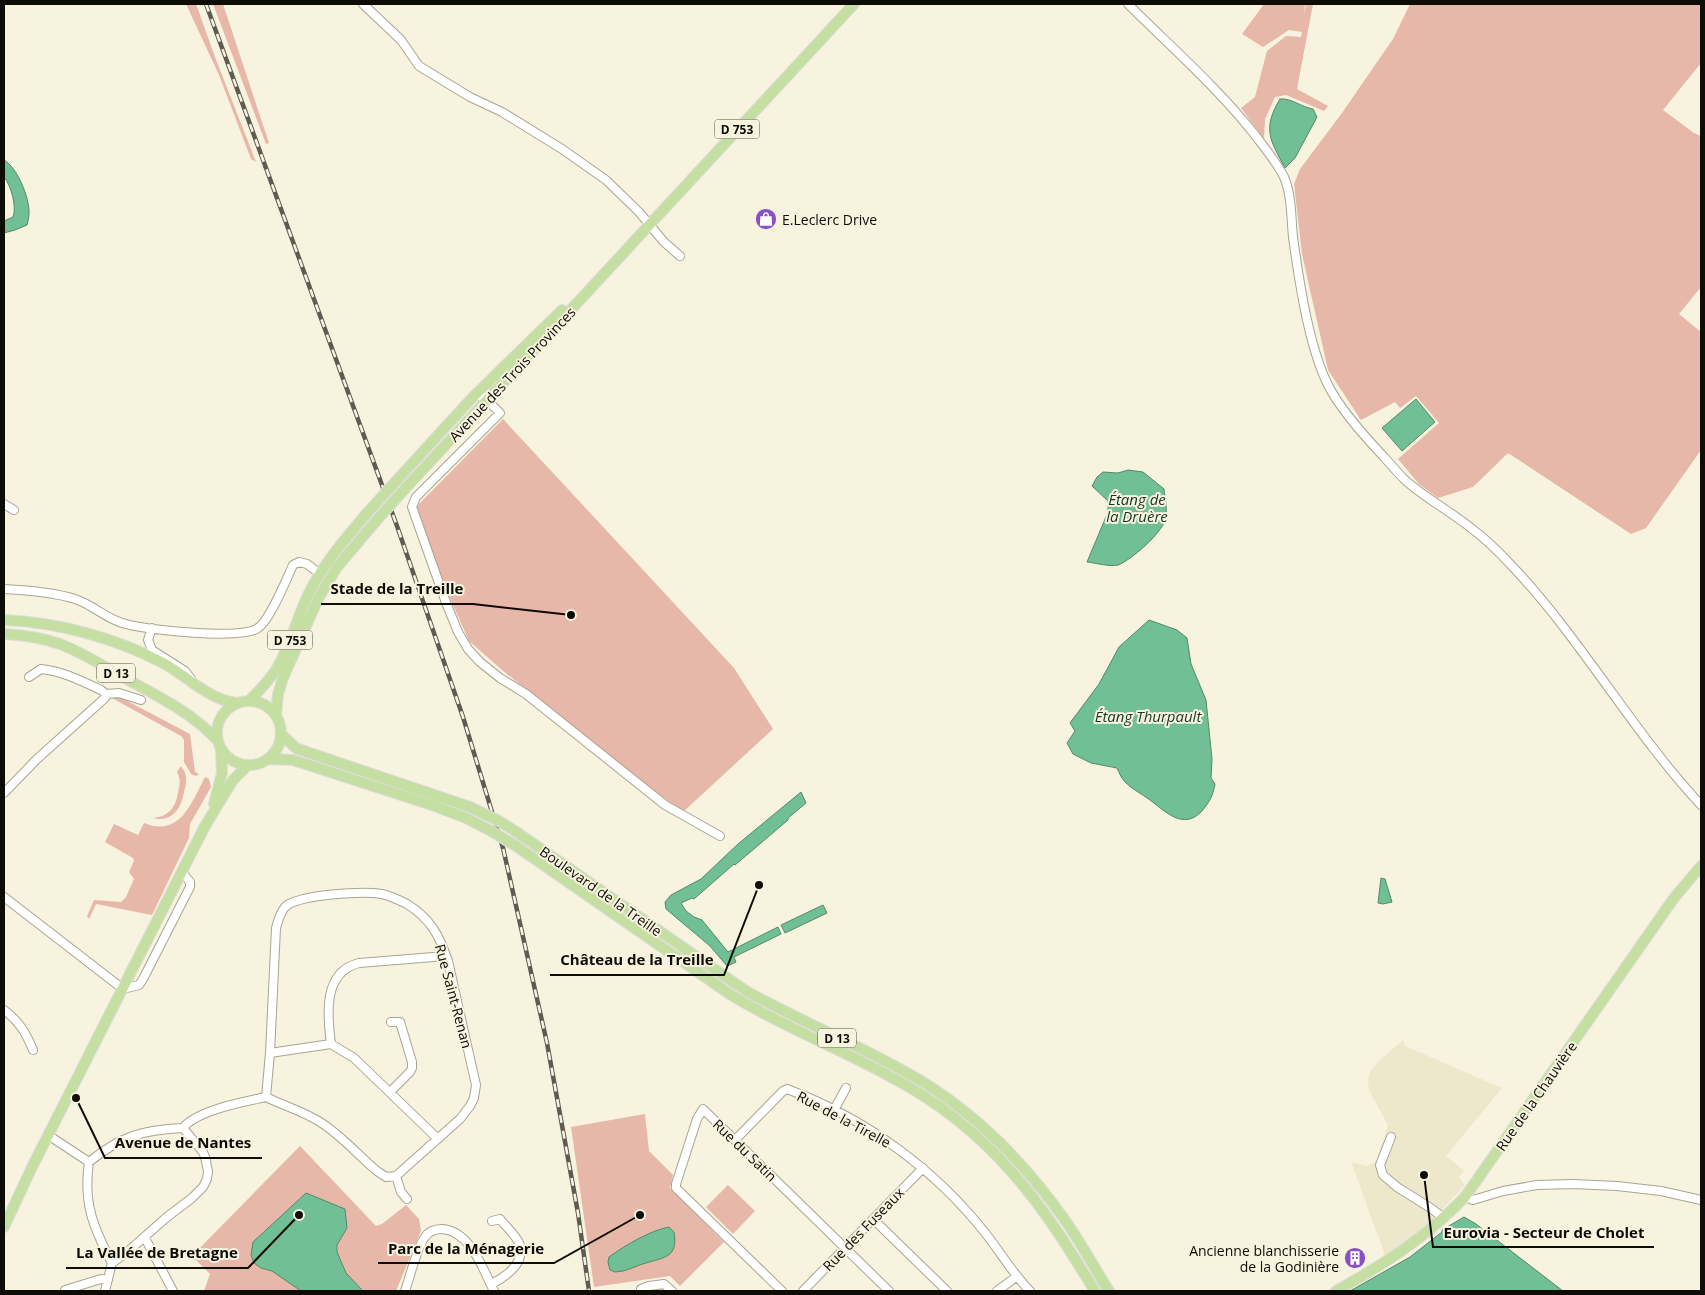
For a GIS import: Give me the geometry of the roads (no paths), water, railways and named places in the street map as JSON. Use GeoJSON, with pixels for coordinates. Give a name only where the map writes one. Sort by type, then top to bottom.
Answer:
{"type":"FeatureCollection","features":[{"type":"Feature","properties":{"kind":"main road","name":"Avenue des Trois Provinces"},"geometry":{"type":"LineString","coordinates":[[276,715],[278,694],[283,678],[318,599],[337,567],[402,492],[854,4]]}},
{"type":"Feature","properties":{"kind":"main road","name":"Avenue des Trois Provinces"},"geometry":{"type":"LineString","coordinates":[[320,574],[336,550],[368,512],[472,398],[621,255]]}},
{"type":"Feature","properties":{"kind":"main road","name":"D 753"},"geometry":{"type":"LineString","coordinates":[[250,700],[264,687],[278,667],[309,594],[320,574]]}},
{"type":"Feature","properties":{"kind":"main road","name":"D 13"},"geometry":{"type":"LineString","coordinates":[[4,620],[53,625],[103,638],[162,663],[218,698],[237,703]]}},
{"type":"Feature","properties":{"kind":"main road","name":"D 13"},"geometry":{"type":"LineString","coordinates":[[4,634],[36,638],[60,644],[91,659],[177,706],[195,719],[216,739]]}},
{"type":"Feature","properties":{"kind":"main road"},"geometry":{"type":"LineString","coordinates":[[209,819],[218,793],[222,773],[221,751],[216,739],[216,728],[220,717],[227,708],[250,700],[268,707],[276,715],[281,726],[282,735],[278,748],[270,759],[247,766],[238,764],[221,751]]}},
{"type":"Feature","properties":{"kind":"main road","name":"Boulevard de la Treille"},"geometry":{"type":"LineString","coordinates":[[282,735],[296,748],[470,807],[499,821],[746,991],[900,1068],[936,1090],[961,1108],[1000,1142],[1036,1182],[1068,1225],[1109,1291]]}},
{"type":"Feature","properties":{"kind":"main road","name":"Boulevard de la Treille"},"geometry":{"type":"LineString","coordinates":[[270,759],[293,760],[432,805],[491,830],[731,995],[765,1015],[901,1082],[960,1122],[996,1155],[1027,1190],[1052,1223],[1095,1291]]}},
{"type":"Feature","properties":{"kind":"main road"},"geometry":{"type":"LineString","coordinates":[[4,1226],[48,1135],[209,819],[234,780],[247,766]]}},
{"type":"Feature","properties":{"kind":"main road","name":"Rue de la Chauvière"},"geometry":{"type":"LineString","coordinates":[[1336,1291],[1399,1254],[1444,1218],[1465,1197],[1674,898],[1701,866]]}},
{"type":"Feature","properties":{"kind":"street"},"geometry":{"type":"LineString","coordinates":[[363,4],[401,40],[419,66],[470,97],[502,112],[562,148],[606,180],[680,256]]}},
{"type":"Feature","properties":{"kind":"street"},"geometry":{"type":"LineString","coordinates":[[1128,4],[1190,66],[1212,85],[1235,110],[1284,177],[1290,203],[1303,296],[1313,343],[1325,378],[1341,406],[1404,479],[1470,527],[1492,545],[1514,568],[1576,641],[1633,721],[1701,805]]}},
{"type":"Feature","properties":{"kind":"street"},"geometry":{"type":"LineString","coordinates":[[472,398],[482,395],[500,413],[416,498],[412,507],[458,632],[468,649],[485,666],[526,694],[665,805],[720,836]]}},
{"type":"Feature","properties":{"kind":"street"},"geometry":{"type":"LineString","coordinates":[[4,504],[14,510]]}},
{"type":"Feature","properties":{"kind":"street"},"geometry":{"type":"LineString","coordinates":[[4,588],[22,589],[74,598],[93,606],[107,618],[126,624],[152,628],[241,634],[256,630],[265,622],[293,565],[299,562],[307,564],[320,574]]}},
{"type":"Feature","properties":{"kind":"street"},"geometry":{"type":"LineString","coordinates":[[152,628],[148,640],[152,650],[185,671],[194,682]]}},
{"type":"Feature","properties":{"kind":"street"},"geometry":{"type":"LineString","coordinates":[[29,677],[41,669],[50,670],[67,675],[106,694],[119,693],[141,700]]}},
{"type":"Feature","properties":{"kind":"street"},"geometry":{"type":"LineString","coordinates":[[4,793],[37,759],[104,700],[106,694]]}},
{"type":"Feature","properties":{"kind":"street","name":"Rue Saint-Renan"},"geometry":{"type":"LineString","coordinates":[[266,1097],[276,928],[280,916],[286,907],[308,898],[374,893],[392,897],[414,909],[430,922],[446,956],[475,1078],[475,1091],[466,1112],[396,1176]]}},
{"type":"Feature","properties":{"kind":"street"},"geometry":{"type":"LineString","coordinates":[[4,897],[123,989]]}},
{"type":"Feature","properties":{"kind":"street"},"geometry":{"type":"LineString","coordinates":[[331,1044],[329,1031],[330,996],[335,980],[344,969],[359,963],[446,956]]}},
{"type":"Feature","properties":{"kind":"street"},"geometry":{"type":"LineString","coordinates":[[4,1010],[24,1030],[33,1050]]}},
{"type":"Feature","properties":{"kind":"street"},"geometry":{"type":"LineString","coordinates":[[390,1092],[410,1072],[412,1062],[400,1022],[391,1022]]}},
{"type":"Feature","properties":{"kind":"street"},"geometry":{"type":"LineString","coordinates":[[270,1053],[331,1044],[354,1058],[438,1139]]}},
{"type":"Feature","properties":{"kind":"street"},"geometry":{"type":"LineString","coordinates":[[834,1110],[846,1088]]}},
{"type":"Feature","properties":{"kind":"street","name":"Rue de la Tirelle"},"geometry":{"type":"LineString","coordinates":[[735,1140],[787,1089],[834,1110],[887,1140],[923,1168],[949,1193],[986,1234],[1016,1277],[1030,1291]]}},
{"type":"Feature","properties":{"kind":"street"},"geometry":{"type":"LineString","coordinates":[[183,1128],[188,1121],[195,1117],[224,1107],[266,1097],[321,1123],[377,1172],[386,1177],[396,1176],[401,1192],[407,1199]]}},
{"type":"Feature","properties":{"kind":"street","name":"Rue du Satin"},"geometry":{"type":"LineString","coordinates":[[782,1291],[676,1188],[695,1124],[703,1110],[889,1291]]}},
{"type":"Feature","properties":{"kind":"street"},"geometry":{"type":"LineString","coordinates":[[105,1291],[112,1263],[90,1211],[86,1183],[89,1162],[108,1147],[129,1136],[154,1130],[183,1128]]}},
{"type":"Feature","properties":{"kind":"street"},"geometry":{"type":"LineString","coordinates":[[112,1263],[198,1193],[207,1179],[207,1165],[203,1152],[183,1128]]}},
{"type":"Feature","properties":{"kind":"street"},"geometry":{"type":"LineString","coordinates":[[48,1135],[89,1162]]}},
{"type":"Feature","properties":{"kind":"street"},"geometry":{"type":"LineString","coordinates":[[1391,1137],[1380,1165],[1383,1175],[1398,1188],[1444,1218]]}},
{"type":"Feature","properties":{"kind":"street","name":"Rue des Fuseaux"},"geometry":{"type":"LineString","coordinates":[[803,1291],[923,1168]]}},
{"type":"Feature","properties":{"kind":"street"},"geometry":{"type":"LineString","coordinates":[[1465,1197],[1473,1200],[1503,1191],[1537,1185],[1573,1184],[1661,1191],[1701,1200]]}},
{"type":"Feature","properties":{"kind":"street"},"geometry":{"type":"LineString","coordinates":[[405,1291],[422,1241],[432,1231],[439,1229],[449,1230],[460,1236],[470,1247],[493,1288],[514,1269],[520,1254],[520,1246],[516,1238],[500,1219],[492,1221]]}},
{"type":"Feature","properties":{"kind":"street"},"geometry":{"type":"LineString","coordinates":[[873,1219],[947,1291]]}},
{"type":"Feature","properties":{"kind":"street"},"geometry":{"type":"LineString","coordinates":[[145,1238],[173,1291]]}},
{"type":"Feature","properties":{"kind":"street"},"geometry":{"type":"LineString","coordinates":[[997,1291],[1016,1277]]}},
{"type":"Feature","properties":{"kind":"street"},"geometry":{"type":"LineString","coordinates":[[65,1291],[101,1279],[108,1280]]}},
{"type":"Feature","properties":{"kind":"street"},"geometry":{"type":"LineString","coordinates":[[641,1291],[641,1289],[649,1286],[664,1284],[672,1291]]}},
{"type":"Feature","properties":{"kind":"water"},"geometry":{"type":"Polygon","coordinates":[[[1280,99],[1289,100],[1313,109],[1317,117],[1295,158],[1285,168],[1275,150],[1270,134],[1271,119],[1280,99]]]}},
{"type":"Feature","properties":{"kind":"water"},"geometry":{"type":"Polygon","coordinates":[[[4,160],[14,169],[22,184],[29,207],[29,218],[27,225],[4,233],[4,221],[13,217],[14,202],[4,177],[4,160]]]}},
{"type":"Feature","properties":{"kind":"water"},"geometry":{"type":"Polygon","coordinates":[[[1416,399],[1435,422],[1402,451],[1382,428],[1416,399]]]}},
{"type":"Feature","properties":{"kind":"water","name":"Étang de la Druère"},"geometry":{"type":"Polygon","coordinates":[[[1128,470],[1143,472],[1164,489],[1166,512],[1163,526],[1145,546],[1118,565],[1111,566],[1087,562],[1108,512],[1108,501],[1092,486],[1097,477],[1103,472],[1118,473],[1128,470]]]}},
{"type":"Feature","properties":{"kind":"water","name":"Étang Thurpault"},"geometry":{"type":"Polygon","coordinates":[[[1149,620],[1177,630],[1187,638],[1191,664],[1206,700],[1212,759],[1211,778],[1215,784],[1212,796],[1206,806],[1201,812],[1188,819],[1181,819],[1168,814],[1131,787],[1121,777],[1117,768],[1091,763],[1073,754],[1067,743],[1075,731],[1070,723],[1099,684],[1119,647],[1149,620]]]}},
{"type":"Feature","properties":{"kind":"water"},"geometry":{"type":"Polygon","coordinates":[[[801,792],[806,803],[788,820],[694,899],[692,898],[681,903],[686,911],[702,920],[728,952],[778,927],[781,934],[734,957],[736,962],[727,966],[710,946],[666,909],[665,902],[671,895],[701,879],[738,844],[801,792]]]}},
{"type":"Feature","properties":{"kind":"water"},"geometry":{"type":"Polygon","coordinates":[[[1381,878],[1385,879],[1392,902],[1378,903],[1381,878]]]}},
{"type":"Feature","properties":{"kind":"water"},"geometry":{"type":"Polygon","coordinates":[[[823,905],[827,913],[785,933],[781,925],[823,905]]]}},
{"type":"Feature","properties":{"kind":"water"},"geometry":{"type":"Polygon","coordinates":[[[306,1193],[345,1209],[347,1228],[337,1245],[337,1252],[346,1273],[363,1291],[301,1291],[272,1271],[261,1268],[254,1263],[251,1255],[253,1242],[306,1193]]]}},
{"type":"Feature","properties":{"kind":"water"},"geometry":{"type":"Polygon","coordinates":[[[1464,1217],[1476,1224],[1563,1291],[1350,1291],[1410,1257],[1442,1232],[1442,1230],[1464,1217]]]}},
{"type":"Feature","properties":{"kind":"water"},"geometry":{"type":"Polygon","coordinates":[[[669,1227],[674,1232],[675,1240],[674,1247],[669,1255],[623,1271],[615,1272],[610,1270],[609,1257],[654,1231],[669,1227]]]}},
{"type":"Feature","properties":{"kind":"railway"},"geometry":{"type":"LineString","coordinates":[[206,4],[397,526],[463,717],[503,848],[547,1043],[578,1213],[589,1291]]}},
{"type":"Feature","properties":{"kind":"place","name":"E.Leclerc Drive"},"geometry":{"type":"Point","coordinates":[766,219]}},
{"type":"Feature","properties":{"kind":"place","name":"Stade de la Treille"},"geometry":{"type":"Point","coordinates":[571,615]}},
{"type":"Feature","properties":{"kind":"place","name":"Château de la Treille"},"geometry":{"type":"Point","coordinates":[759,885]}},
{"type":"Feature","properties":{"kind":"place","name":"Avenue de Nantes"},"geometry":{"type":"Point","coordinates":[76,1098]}},
{"type":"Feature","properties":{"kind":"place","name":"Eurovia - Secteur de Cholet"},"geometry":{"type":"Point","coordinates":[1424,1175]}},
{"type":"Feature","properties":{"kind":"place","name":"La Vallée de Bretagne"},"geometry":{"type":"Point","coordinates":[299,1215]}},
{"type":"Feature","properties":{"kind":"place","name":"Parc de la Ménagerie"},"geometry":{"type":"Point","coordinates":[640,1215]}},
{"type":"Feature","properties":{"kind":"place","name":"Ancienne blanchisserie de la Godinière"},"geometry":{"type":"Point","coordinates":[1355,1258]}}]}
